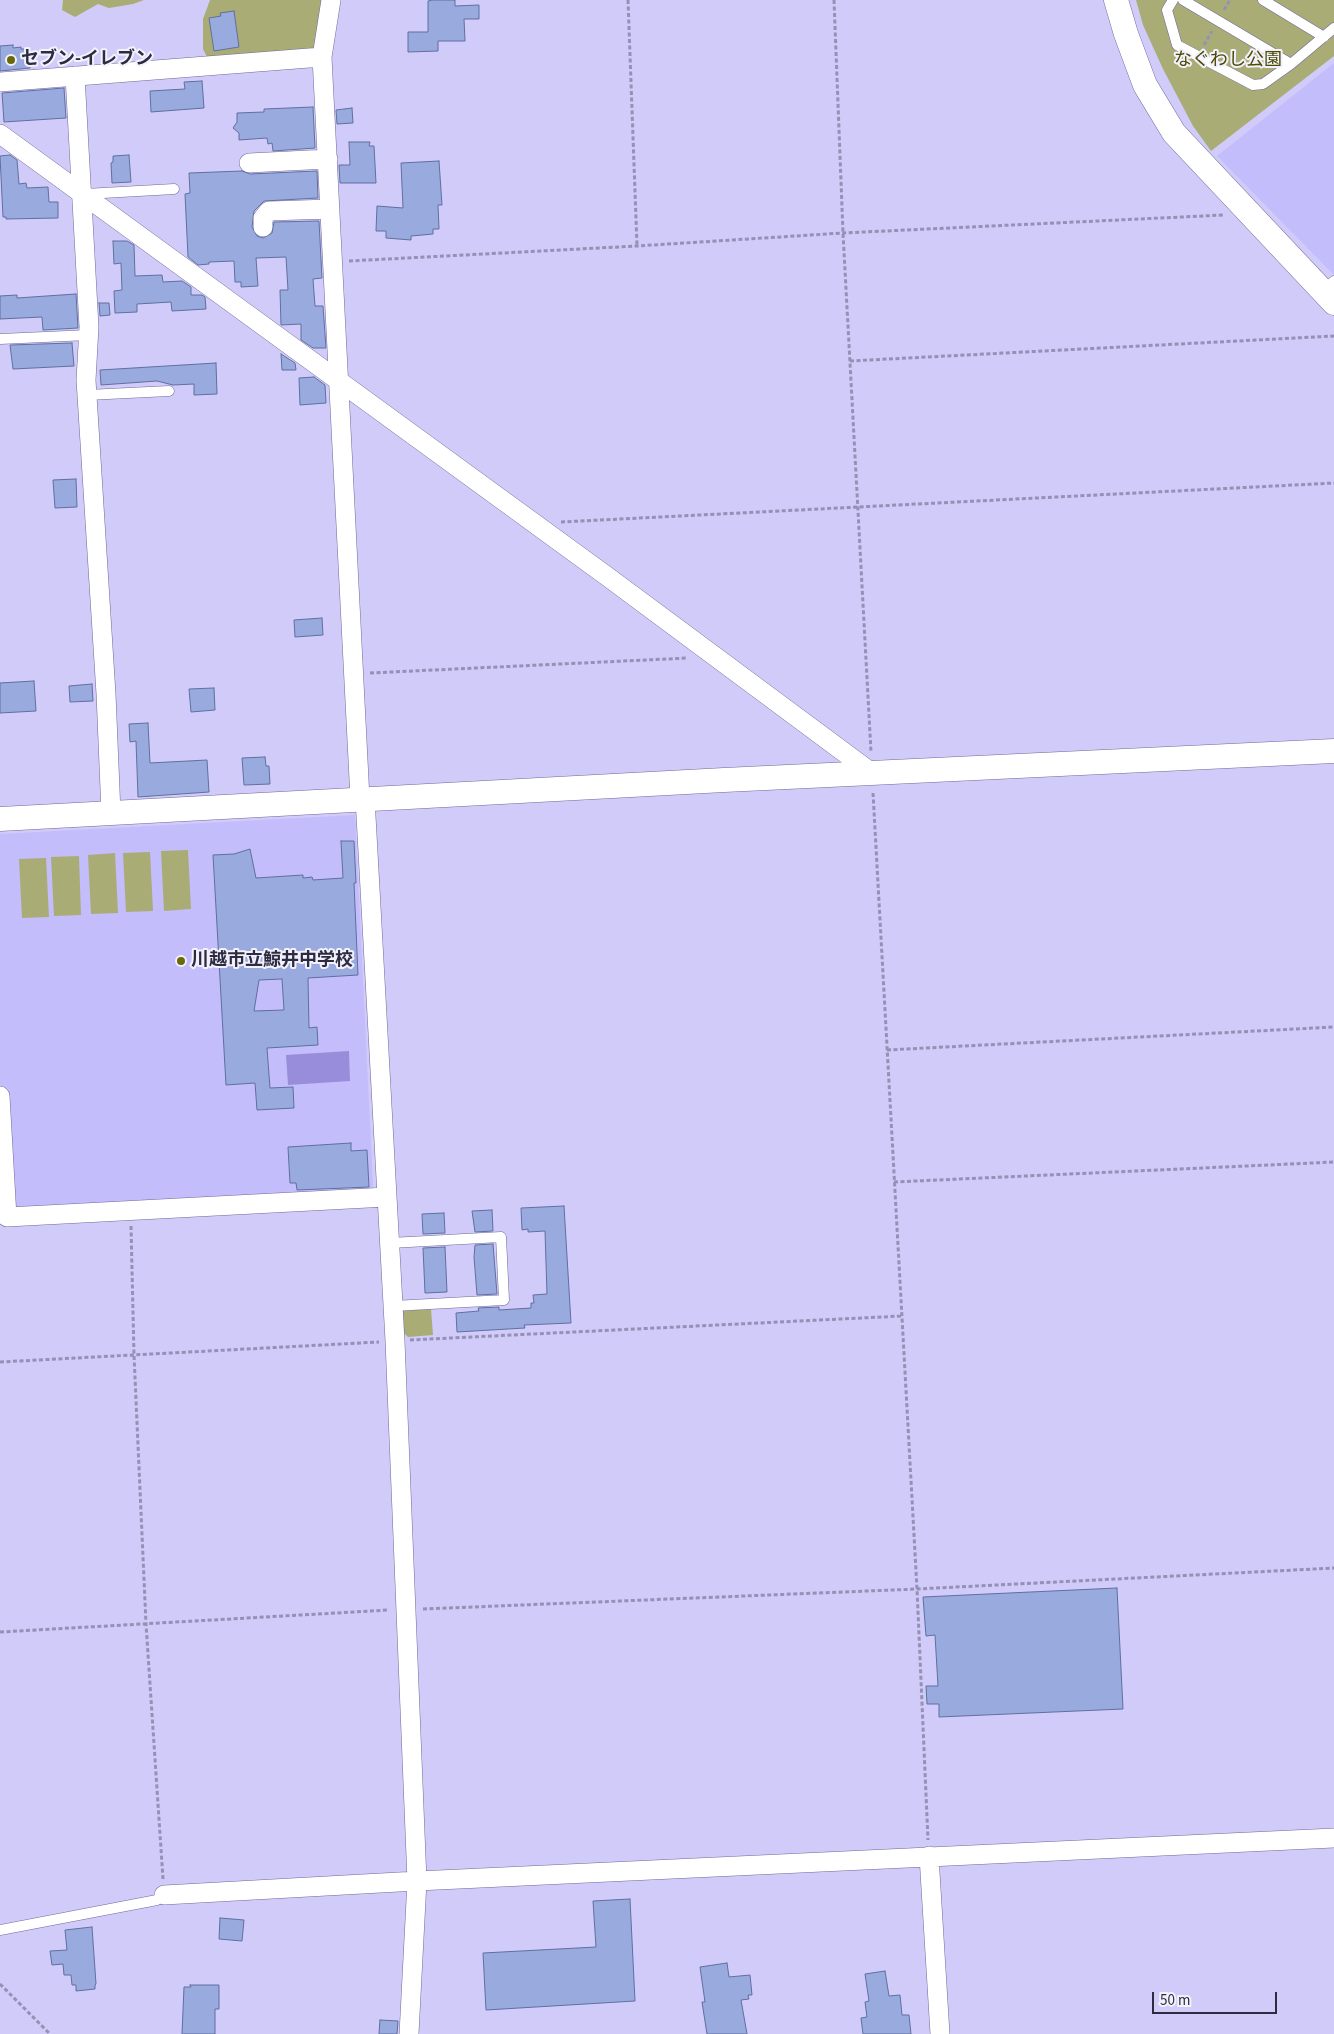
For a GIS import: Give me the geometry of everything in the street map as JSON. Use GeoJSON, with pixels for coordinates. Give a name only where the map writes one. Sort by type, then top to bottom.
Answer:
{"type":"FeatureCollection","features":[{"type":"Feature","properties":{"kind":"street"},"geometry":{"type":"LineString","coordinates":[[332,0],[322,57],[354,674],[390,1243],[416,1880],[409,2034]]}},
{"type":"Feature","properties":{"kind":"street"},"geometry":{"type":"LineString","coordinates":[[1116,0],[1126,34],[1145,85],[1174,133],[1240,205],[1331,295]]}},
{"type":"Feature","properties":{"kind":"street"},"geometry":{"type":"LineString","coordinates":[[0,82],[322,57]]}},
{"type":"Feature","properties":{"kind":"street"},"geometry":{"type":"LineString","coordinates":[[74,76],[83,194],[89,335],[86,380],[106,694],[111,812]]}},
{"type":"Feature","properties":{"kind":"street"},"geometry":{"type":"LineString","coordinates":[[0,134],[534,523],[872,773]]}},
{"type":"Feature","properties":{"kind":"street"},"geometry":{"type":"LineString","coordinates":[[249,163],[328,159]]}},
{"type":"Feature","properties":{"kind":"street"},"geometry":{"type":"LineString","coordinates":[[263,227],[263,218],[269,212],[330,209]]}},
{"type":"Feature","properties":{"kind":"street"},"geometry":{"type":"LineString","coordinates":[[0,819],[872,773],[1334,751]]}},
{"type":"Feature","properties":{"kind":"street"},"geometry":{"type":"LineString","coordinates":[[0,1096],[7,1217],[387,1197]]}},
{"type":"Feature","properties":{"kind":"street"},"geometry":{"type":"LineString","coordinates":[[164,1895],[416,1880],[1334,1838]]}},
{"type":"Feature","properties":{"kind":"street"},"geometry":{"type":"LineString","coordinates":[[929,1856],[940,2034]]}},
{"type":"Feature","properties":{"kind":"lane"},"geometry":{"type":"LineString","coordinates":[[1173,0],[1167,10],[1177,45],[1253,85],[1263,84],[1291,64],[1334,28]]}},
{"type":"Feature","properties":{"kind":"lane"},"geometry":{"type":"LineString","coordinates":[[1183,0],[1291,64]]}},
{"type":"Feature","properties":{"kind":"lane"},"geometry":{"type":"LineString","coordinates":[[1263,0],[1324,37]]}},
{"type":"Feature","properties":{"kind":"lane"},"geometry":{"type":"LineString","coordinates":[[83,194],[174,189]]}},
{"type":"Feature","properties":{"kind":"lane"},"geometry":{"type":"LineString","coordinates":[[0,339],[89,335]]}},
{"type":"Feature","properties":{"kind":"lane"},"geometry":{"type":"LineString","coordinates":[[88,395],[170,391]]}},
{"type":"Feature","properties":{"kind":"lane"},"geometry":{"type":"LineString","coordinates":[[390,1243],[501,1237],[504,1300],[393,1306]]}},
{"type":"Feature","properties":{"kind":"lane"},"geometry":{"type":"LineString","coordinates":[[0,1930],[157,1900],[164,1895]]}},
{"type":"Feature","properties":{"kind":"path"},"geometry":{"type":"LineString","coordinates":[[628,0],[637,246]]}},
{"type":"Feature","properties":{"kind":"path"},"geometry":{"type":"LineString","coordinates":[[834,0],[843,232],[917,1589],[929,1856]]}},
{"type":"Feature","properties":{"kind":"path"},"geometry":{"type":"LineString","coordinates":[[333,262],[637,246],[843,232],[1228,215],[1240,205]]}},
{"type":"Feature","properties":{"kind":"path"},"geometry":{"type":"LineString","coordinates":[[850,361],[1334,336]]}},
{"type":"Feature","properties":{"kind":"path"},"geometry":{"type":"LineString","coordinates":[[534,523],[1334,483]]}},
{"type":"Feature","properties":{"kind":"path"},"geometry":{"type":"LineString","coordinates":[[354,674],[716,657]]}},
{"type":"Feature","properties":{"kind":"path"},"geometry":{"type":"LineString","coordinates":[[887,1050],[1334,1027]]}},
{"type":"Feature","properties":{"kind":"path"},"geometry":{"type":"LineString","coordinates":[[894,1182],[1334,1162]]}},
{"type":"Feature","properties":{"kind":"path"},"geometry":{"type":"LineString","coordinates":[[130,1210],[134,1355],[146,1624],[164,1895]]}},
{"type":"Feature","properties":{"kind":"path"},"geometry":{"type":"LineString","coordinates":[[0,1362],[902,1316]]}},
{"type":"Feature","properties":{"kind":"path"},"geometry":{"type":"LineString","coordinates":[[0,1632],[405,1609],[917,1589],[1334,1568]]}},
{"type":"Feature","properties":{"kind":"path"},"geometry":{"type":"LineString","coordinates":[[0,1984],[50,2034]]}},
{"type":"Feature","properties":{"kind":"shaded area"},"geometry":{"type":"Polygon","coordinates":[[[1334,63],[1334,275],[1217,156],[1334,63]]]}},
{"type":"Feature","properties":{"kind":"shaded area","name":"川越市立鯨井中学校"},"geometry":{"type":"Polygon","coordinates":[[[355,815],[373,1186],[368,1193],[17,1210],[13,1206],[8,1088],[0,1088],[0,834],[355,815]]]}},
{"type":"Feature","properties":{"kind":"shaded area"},"geometry":{"type":"Polygon","coordinates":[[[349,1051],[350,1081],[288,1085],[286,1055],[349,1051]]]}},
{"type":"Feature","properties":{"kind":"green space"},"geometry":{"type":"Polygon","coordinates":[[[63,0],[144,0],[109,8],[98,4],[75,17],[62,10],[63,0]]]}},
{"type":"Feature","properties":{"kind":"green space"},"geometry":{"type":"Polygon","coordinates":[[[210,0],[324,0],[314,50],[207,57],[203,49],[203,19],[210,0]]]}},
{"type":"Feature","properties":{"kind":"green space","name":"なぐわし公園"},"geometry":{"type":"Polygon","coordinates":[[[1136,0],[1334,0],[1334,56],[1211,151],[1193,126],[1163,69],[1143,25],[1136,0]]]}},
{"type":"Feature","properties":{"kind":"green space"},"geometry":{"type":"Polygon","coordinates":[[[188,850],[191,909],[164,911],[161,851],[188,850]]]}},
{"type":"Feature","properties":{"kind":"green space"},"geometry":{"type":"Polygon","coordinates":[[[150,852],[153,911],[126,912],[123,853],[150,852]]]}},
{"type":"Feature","properties":{"kind":"green space"},"geometry":{"type":"Polygon","coordinates":[[[115,853],[118,913],[91,914],[88,855],[115,853]]]}},
{"type":"Feature","properties":{"kind":"green space"},"geometry":{"type":"Polygon","coordinates":[[[79,856],[81,915],[54,916],[51,857],[79,856]]]}},
{"type":"Feature","properties":{"kind":"green space"},"geometry":{"type":"Polygon","coordinates":[[[46,858],[49,917],[22,918],[19,859],[46,858]]]}},
{"type":"Feature","properties":{"kind":"green space"},"geometry":{"type":"Polygon","coordinates":[[[431,1309],[433,1335],[408,1337],[399,1328],[398,1311],[431,1309]]]}},
{"type":"Feature","properties":{"kind":"building"},"geometry":{"type":"Polygon","coordinates":[[[455,0],[455,6],[479,5],[479,19],[464,19],[465,41],[438,41],[438,51],[408,52],[408,32],[428,32],[428,1],[455,0]]]}},
{"type":"Feature","properties":{"kind":"building"},"geometry":{"type":"Polygon","coordinates":[[[234,11],[239,47],[214,51],[209,18],[221,16],[220,13],[234,11]]]}},
{"type":"Feature","properties":{"kind":"building","name":"セブン-イレブン"},"geometry":{"type":"Polygon","coordinates":[[[13,45],[13,48],[21,47],[21,49],[27,49],[30,68],[0,71],[0,46],[13,45]]]}},
{"type":"Feature","properties":{"kind":"building"},"geometry":{"type":"Polygon","coordinates":[[[202,81],[204,108],[151,112],[150,91],[185,89],[184,82],[202,81]]]}},
{"type":"Feature","properties":{"kind":"building"},"geometry":{"type":"Polygon","coordinates":[[[64,88],[66,118],[4,122],[2,93],[64,88]]]}},
{"type":"Feature","properties":{"kind":"building"},"geometry":{"type":"Polygon","coordinates":[[[313,107],[315,148],[273,151],[272,143],[268,144],[267,138],[239,140],[239,133],[233,128],[237,122],[237,113],[264,112],[264,109],[313,107]]]}},
{"type":"Feature","properties":{"kind":"building"},"geometry":{"type":"Polygon","coordinates":[[[352,108],[353,123],[337,124],[336,110],[352,108]]]}},
{"type":"Feature","properties":{"kind":"building"},"geometry":{"type":"Polygon","coordinates":[[[349,142],[370,142],[369,146],[374,146],[376,183],[340,183],[339,165],[350,165],[349,142]]]}},
{"type":"Feature","properties":{"kind":"building"},"geometry":{"type":"Polygon","coordinates":[[[10,155],[17,160],[19,184],[26,183],[27,188],[48,187],[49,202],[58,202],[58,218],[6,219],[6,217],[3,217],[0,156],[10,155]]]}},
{"type":"Feature","properties":{"kind":"building"},"geometry":{"type":"Polygon","coordinates":[[[129,155],[131,182],[112,183],[111,163],[113,162],[113,156],[129,155]]]}},
{"type":"Feature","properties":{"kind":"building"},"geometry":{"type":"Polygon","coordinates":[[[439,161],[442,205],[438,205],[439,229],[433,229],[433,234],[411,236],[411,240],[386,238],[386,231],[376,231],[377,206],[403,208],[401,163],[439,161]]]}},
{"type":"Feature","properties":{"kind":"building"},"geometry":{"type":"Polygon","coordinates":[[[242,171],[250,174],[317,171],[318,198],[264,201],[254,211],[252,227],[257,236],[263,238],[272,233],[274,222],[319,221],[322,278],[313,279],[315,306],[323,306],[326,348],[313,348],[301,340],[301,324],[281,325],[280,290],[288,290],[286,257],[256,258],[258,286],[241,287],[241,282],[235,282],[234,261],[209,262],[209,264],[198,265],[188,257],[185,194],[190,193],[189,173],[242,171]]]}},
{"type":"Feature","properties":{"kind":"building"},"geometry":{"type":"Polygon","coordinates":[[[113,241],[127,241],[134,245],[135,276],[162,275],[163,282],[182,281],[191,287],[191,295],[202,295],[205,297],[206,309],[172,311],[171,302],[137,304],[137,312],[115,313],[114,291],[122,290],[121,263],[114,264],[113,241]]]}},
{"type":"Feature","properties":{"kind":"building"},"geometry":{"type":"Polygon","coordinates":[[[76,294],[78,328],[43,330],[42,317],[0,319],[0,296],[17,295],[17,298],[76,294]]]}},
{"type":"Feature","properties":{"kind":"building"},"geometry":{"type":"Polygon","coordinates":[[[99,303],[109,303],[110,315],[100,316],[99,303]]]}},
{"type":"Feature","properties":{"kind":"building"},"geometry":{"type":"Polygon","coordinates":[[[72,343],[74,366],[13,369],[10,345],[72,343]]]}},
{"type":"Feature","properties":{"kind":"building"},"geometry":{"type":"Polygon","coordinates":[[[281,354],[295,363],[296,370],[282,370],[281,354]]]}},
{"type":"Feature","properties":{"kind":"building"},"geometry":{"type":"Polygon","coordinates":[[[216,363],[217,394],[194,395],[194,384],[173,385],[157,381],[101,385],[100,370],[216,363]]]}},
{"type":"Feature","properties":{"kind":"building"},"geometry":{"type":"Polygon","coordinates":[[[314,377],[325,385],[326,403],[300,405],[299,378],[314,377]]]}},
{"type":"Feature","properties":{"kind":"building"},"geometry":{"type":"Polygon","coordinates":[[[76,479],[77,507],[55,508],[53,480],[76,479]]]}},
{"type":"Feature","properties":{"kind":"building"},"geometry":{"type":"Polygon","coordinates":[[[322,618],[323,635],[295,637],[294,620],[322,618]]]}},
{"type":"Feature","properties":{"kind":"building"},"geometry":{"type":"Polygon","coordinates":[[[34,681],[36,711],[0,713],[0,683],[34,681]]]}},
{"type":"Feature","properties":{"kind":"building"},"geometry":{"type":"Polygon","coordinates":[[[92,684],[93,701],[70,702],[69,686],[92,684]]]}},
{"type":"Feature","properties":{"kind":"building"},"geometry":{"type":"Polygon","coordinates":[[[214,688],[215,710],[191,712],[189,689],[214,688]]]}},
{"type":"Feature","properties":{"kind":"building"},"geometry":{"type":"Polygon","coordinates":[[[148,723],[150,763],[207,760],[209,792],[138,797],[136,741],[130,742],[129,724],[148,723]]]}},
{"type":"Feature","properties":{"kind":"building"},"geometry":{"type":"Polygon","coordinates":[[[265,757],[266,766],[269,766],[270,784],[244,785],[242,758],[265,757]]]}},
{"type":"Feature","properties":{"kind":"building"},"geometry":{"type":"Polygon","coordinates":[[[341,841],[354,841],[358,975],[308,978],[309,1028],[317,1027],[318,1045],[267,1048],[270,1088],[293,1087],[294,1108],[257,1110],[255,1083],[226,1085],[213,855],[234,854],[250,849],[256,878],[303,875],[303,878],[312,877],[313,880],[343,878],[341,841]],[[282,979],[259,980],[254,1011],[284,1010],[282,979]]]}},
{"type":"Feature","properties":{"kind":"building"},"geometry":{"type":"Polygon","coordinates":[[[351,1143],[351,1151],[367,1150],[369,1187],[297,1190],[296,1183],[290,1183],[288,1147],[351,1143]]]}},
{"type":"Feature","properties":{"kind":"building"},"geometry":{"type":"Polygon","coordinates":[[[564,1206],[571,1323],[524,1325],[525,1328],[457,1332],[456,1313],[479,1311],[478,1308],[499,1307],[499,1310],[531,1308],[531,1303],[534,1303],[533,1295],[547,1294],[545,1231],[528,1232],[528,1229],[522,1230],[521,1208],[564,1206]]]}},
{"type":"Feature","properties":{"kind":"building"},"geometry":{"type":"Polygon","coordinates":[[[492,1210],[493,1231],[475,1232],[472,1211],[492,1210]]]}},
{"type":"Feature","properties":{"kind":"building"},"geometry":{"type":"Polygon","coordinates":[[[444,1213],[445,1233],[423,1234],[422,1214],[444,1213]]]}},
{"type":"Feature","properties":{"kind":"building"},"geometry":{"type":"Polygon","coordinates":[[[493,1244],[497,1294],[477,1295],[475,1245],[493,1244]]]}},
{"type":"Feature","properties":{"kind":"building"},"geometry":{"type":"Polygon","coordinates":[[[445,1247],[447,1292],[425,1293],[423,1248],[445,1247]]]}},
{"type":"Feature","properties":{"kind":"building"},"geometry":{"type":"Polygon","coordinates":[[[1117,1588],[1123,1709],[939,1717],[939,1704],[927,1704],[926,1686],[938,1686],[935,1635],[926,1636],[923,1597],[1117,1588]]]}},
{"type":"Feature","properties":{"kind":"building"},"geometry":{"type":"Polygon","coordinates":[[[630,1899],[635,2001],[486,2010],[483,1953],[596,1947],[593,1901],[630,1899]]]}},
{"type":"Feature","properties":{"kind":"building"},"geometry":{"type":"Polygon","coordinates":[[[220,1918],[244,1920],[242,1941],[219,1939],[220,1918]]]}},
{"type":"Feature","properties":{"kind":"building"},"geometry":{"type":"Polygon","coordinates":[[[92,1927],[95,1989],[76,1991],[76,1985],[72,1985],[71,1975],[64,1975],[63,1964],[52,1965],[50,1951],[67,1950],[65,1930],[92,1927]]]}},
{"type":"Feature","properties":{"kind":"building"},"geometry":{"type":"Polygon","coordinates":[[[727,1963],[729,1977],[750,1975],[752,1995],[748,1995],[749,1999],[741,2000],[747,2034],[707,2034],[702,2002],[705,2002],[700,1967],[727,1963]]]}},
{"type":"Feature","properties":{"kind":"building"},"geometry":{"type":"Polygon","coordinates":[[[885,1971],[889,1996],[900,1995],[902,2015],[909,2015],[911,2034],[863,2034],[861,2018],[867,2017],[865,2002],[869,2001],[865,1974],[885,1971]]]}},
{"type":"Feature","properties":{"kind":"building"},"geometry":{"type":"Polygon","coordinates":[[[190,1985],[219,1985],[219,2009],[215,2009],[215,2034],[182,2034],[184,1987],[191,1987],[190,1985]]]}},
{"type":"Feature","properties":{"kind":"building"},"geometry":{"type":"Polygon","coordinates":[[[380,2020],[398,2021],[397,2034],[379,2034],[380,2020]]]}},
{"type":"Feature","properties":{"kind":"place","name":"セブン-イレブン"},"geometry":{"type":"Point","coordinates":[11,60]}},
{"type":"Feature","properties":{"kind":"place","name":"川越市立鯨井中学校"},"geometry":{"type":"Point","coordinates":[181,961]}}]}
